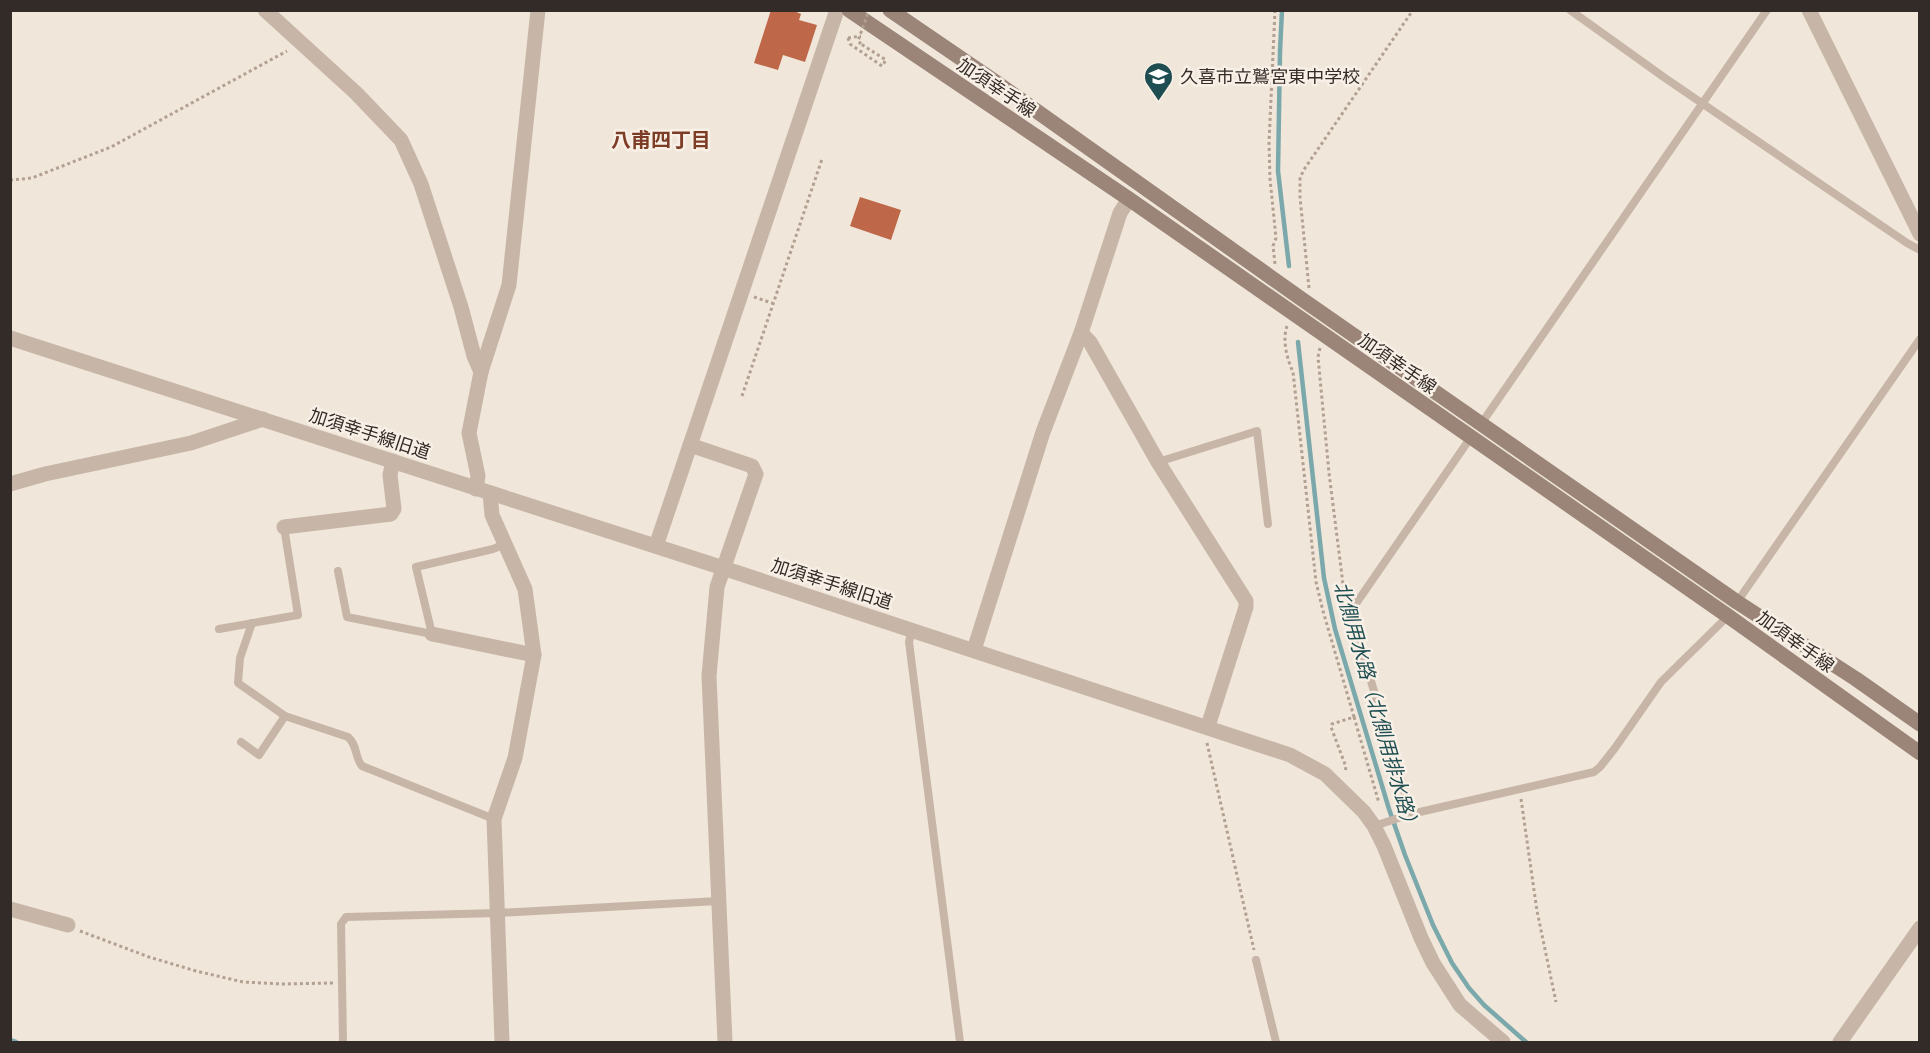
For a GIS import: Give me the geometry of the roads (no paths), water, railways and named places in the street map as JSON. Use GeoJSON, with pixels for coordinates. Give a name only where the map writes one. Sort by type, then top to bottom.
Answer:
{"type":"FeatureCollection","features":[{"type":"Feature","properties":{"kind":"main road","name":"加須幸手線"},"geometry":{"type":"LineString","coordinates":[[849,10],[1129,199],[1728,616],[1920,753]]}},
{"type":"Feature","properties":{"kind":"main road","name":"加須幸手線"},"geometry":{"type":"LineString","coordinates":[[890,10],[1737,602],[1856,679],[1920,724]]}},
{"type":"Feature","properties":{"kind":"street"},"geometry":{"type":"LineString","coordinates":[[265,10],[356,93],[401,140],[421,184],[461,307],[474,357],[481,372]]}},
{"type":"Feature","properties":{"kind":"street"},"geometry":{"type":"LineString","coordinates":[[502,1042],[494,819],[515,758],[534,655],[525,589],[483,491],[469,433],[481,372],[509,285],[538,10]]}},
{"type":"Feature","properties":{"kind":"street"},"geometry":{"type":"LineString","coordinates":[[656,546],[837,10]]}},
{"type":"Feature","properties":{"kind":"street"},"geometry":{"type":"LineString","coordinates":[[1809,10],[1920,234]]}},
{"type":"Feature","properties":{"kind":"street"},"geometry":{"type":"LineString","coordinates":[[974,650],[1043,432],[1082,333],[1120,213],[1129,199]]}},
{"type":"Feature","properties":{"kind":"street"},"geometry":{"type":"LineString","coordinates":[[1082,333],[1090,342],[1158,462],[1246,602],[1208,726]]}},
{"type":"Feature","properties":{"kind":"street","name":"加須幸手線旧道"},"geometry":{"type":"LineString","coordinates":[[10,338],[912,629],[1208,726],[1307,763],[1337,785],[1379,824],[1433,963],[1460,1005],[1503,1042]]}},
{"type":"Feature","properties":{"kind":"street"},"geometry":{"type":"LineString","coordinates":[[10,484],[45,474],[191,443],[263,419]]}},
{"type":"Feature","properties":{"kind":"street"},"geometry":{"type":"LineString","coordinates":[[690,445],[752,466],[756,474],[717,587],[709,676],[725,1042]]}},
{"type":"Feature","properties":{"kind":"street"},"geometry":{"type":"LineString","coordinates":[[284,527],[391,514],[394,509],[390,475],[393,461]]}},
{"type":"Feature","properties":{"kind":"street"},"geometry":{"type":"LineString","coordinates":[[432,634],[534,655]]}},
{"type":"Feature","properties":{"kind":"street"},"geometry":{"type":"LineString","coordinates":[[10,909],[68,925]]}},
{"type":"Feature","properties":{"kind":"street"},"geometry":{"type":"LineString","coordinates":[[1840,1042],[1920,928]]}},
{"type":"Feature","properties":{"kind":"lane"},"geometry":{"type":"LineString","coordinates":[[1570,10],[1665,78],[1920,250]]}},
{"type":"Feature","properties":{"kind":"lane"},"geometry":{"type":"LineString","coordinates":[[1481,424],[1767,10]]}},
{"type":"Feature","properties":{"kind":"lane"},"geometry":{"type":"LineString","coordinates":[[1737,602],[1920,339]]}},
{"type":"Feature","properties":{"kind":"lane"},"geometry":{"type":"LineString","coordinates":[[1158,462],[1257,431],[1268,524]]}},
{"type":"Feature","properties":{"kind":"lane"},"geometry":{"type":"LineString","coordinates":[[1411,814],[1352,618],[1353,608],[1471,437]]}},
{"type":"Feature","properties":{"kind":"lane"},"geometry":{"type":"LineString","coordinates":[[219,629],[298,615],[284,527]]}},
{"type":"Feature","properties":{"kind":"lane"},"geometry":{"type":"LineString","coordinates":[[338,571],[347,617],[432,634],[416,567],[505,544]]}},
{"type":"Feature","properties":{"kind":"lane"},"geometry":{"type":"LineString","coordinates":[[1379,824],[1402,816],[1594,772],[1600,767],[1661,682],[1728,616]]}},
{"type":"Feature","properties":{"kind":"lane"},"geometry":{"type":"LineString","coordinates":[[252,623],[240,658],[238,683],[285,716],[348,737],[354,743],[357,760],[362,766],[494,819]]}},
{"type":"Feature","properties":{"kind":"lane"},"geometry":{"type":"LineString","coordinates":[[912,629],[909,642],[960,1042]]}},
{"type":"Feature","properties":{"kind":"lane"},"geometry":{"type":"LineString","coordinates":[[241,742],[259,755],[285,716]]}},
{"type":"Feature","properties":{"kind":"lane"},"geometry":{"type":"LineString","coordinates":[[343,1042],[342,924],[346,917],[498,913],[718,901]]}},
{"type":"Feature","properties":{"kind":"lane"},"geometry":{"type":"LineString","coordinates":[[1256,960],[1276,1042]]}},
{"type":"Feature","properties":{"kind":"waterway","name":"北側用水路（北側用排水路）"},"geometry":{"type":"LineString","coordinates":[[1282,10],[1278,171],[1289,266]]}},
{"type":"Feature","properties":{"kind":"waterway","name":"北側用水路（北側用排水路）"},"geometry":{"type":"LineString","coordinates":[[1298,342],[1324,578],[1335,629],[1389,809],[1433,925],[1452,963],[1484,1005],[1526,1042]]}},
{"type":"Feature","properties":{"kind":"waterway"},"geometry":{"type":"LineString","coordinates":[[10,1040],[16,1042]]}},
{"type":"Feature","properties":{"kind":"place","name":"久喜市立鷲宮東中学校"},"geometry":{"type":"Point","coordinates":[1159,102]}},
{"type":"Feature","properties":{"kind":"district","name":"八甫四丁目"},"geometry":{"type":"Point","coordinates":[661,139]}}]}
